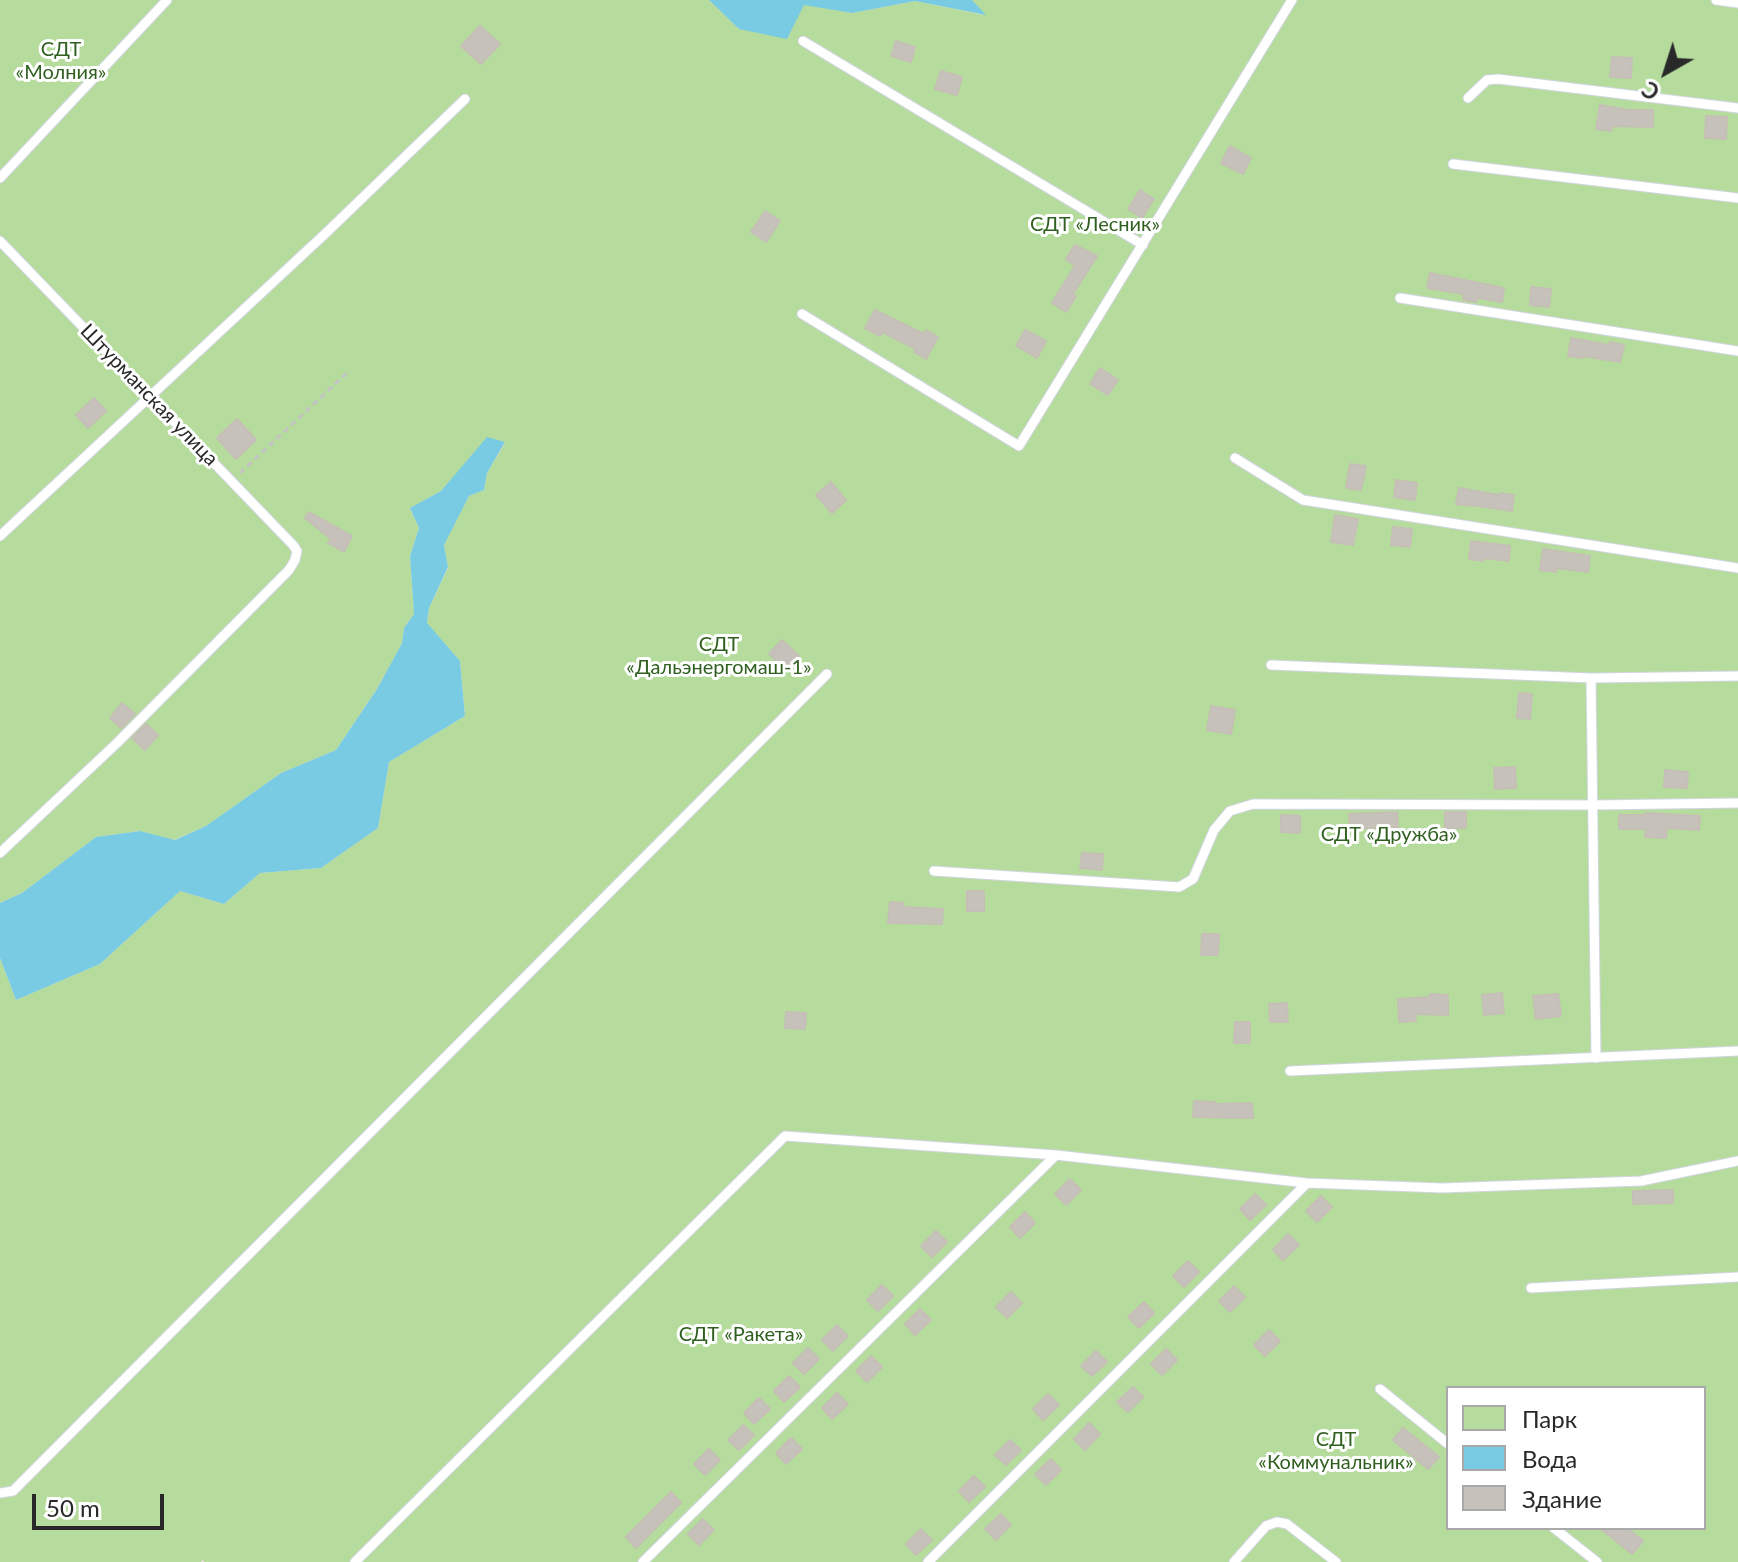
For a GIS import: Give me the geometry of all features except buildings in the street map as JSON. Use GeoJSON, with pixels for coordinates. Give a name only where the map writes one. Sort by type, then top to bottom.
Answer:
{"type":"FeatureCollection","features":[{"type":"Feature","properties":{"kind":"lane"},"geometry":{"type":"LineString","coordinates":[[0,178],[167,0]]}},
{"type":"Feature","properties":{"kind":"lane"},"geometry":{"type":"LineString","coordinates":[[802,314],[1019,446],[1292,0]]}},
{"type":"Feature","properties":{"kind":"lane"},"geometry":{"type":"LineString","coordinates":[[1716,0],[1738,3]]}},
{"type":"Feature","properties":{"kind":"lane"},"geometry":{"type":"LineString","coordinates":[[803,41],[1143,245]]}},
{"type":"Feature","properties":{"kind":"lane"},"geometry":{"type":"LineString","coordinates":[[1468,98],[1487,80],[1498,79],[1738,108]]}},
{"type":"Feature","properties":{"kind":"lane"},"geometry":{"type":"LineString","coordinates":[[0,536],[316,243],[465,99]]}},
{"type":"Feature","properties":{"kind":"lane"},"geometry":{"type":"LineString","coordinates":[[1453,164],[1738,198]]}},
{"type":"Feature","properties":{"kind":"lane","name":"Штурманская улица"},"geometry":{"type":"LineString","coordinates":[[0,241],[297,551],[289,570],[117,743],[0,853]]}},
{"type":"Feature","properties":{"kind":"lane"},"geometry":{"type":"LineString","coordinates":[[1400,298],[1738,351]]}},
{"type":"Feature","properties":{"kind":"lane"},"geometry":{"type":"LineString","coordinates":[[1235,458],[1303,500],[1738,568]]}},
{"type":"Feature","properties":{"kind":"lane"},"geometry":{"type":"LineString","coordinates":[[1271,665],[1591,678],[1738,676]]}},
{"type":"Feature","properties":{"kind":"lane"},"geometry":{"type":"LineString","coordinates":[[0,1493],[13,1491],[827,674]]}},
{"type":"Feature","properties":{"kind":"lane"},"geometry":{"type":"LineString","coordinates":[[1591,678],[1596,1058]]}},
{"type":"Feature","properties":{"kind":"lane"},"geometry":{"type":"LineString","coordinates":[[934,871],[1179,887],[1193,879],[1214,830],[1230,811],[1253,804],[1738,803]]}},
{"type":"Feature","properties":{"kind":"lane"},"geometry":{"type":"LineString","coordinates":[[1290,1071],[1738,1051]]}},
{"type":"Feature","properties":{"kind":"lane"},"geometry":{"type":"LineString","coordinates":[[355,1562],[785,1136],[1056,1155],[1307,1183],[1442,1188],[1641,1181],[1738,1161]]}},
{"type":"Feature","properties":{"kind":"lane"},"geometry":{"type":"LineString","coordinates":[[643,1562],[1056,1155]]}},
{"type":"Feature","properties":{"kind":"lane"},"geometry":{"type":"LineString","coordinates":[[928,1562],[1307,1183]]}},
{"type":"Feature","properties":{"kind":"lane"},"geometry":{"type":"LineString","coordinates":[[1531,1288],[1738,1277]]}},
{"type":"Feature","properties":{"kind":"lane"},"geometry":{"type":"LineString","coordinates":[[1380,1389],[1446,1442]]}},
{"type":"Feature","properties":{"kind":"lane"},"geometry":{"type":"LineString","coordinates":[[1234,1562],[1266,1526],[1277,1522],[1287,1524],[1336,1562]]}},
{"type":"Feature","properties":{"kind":"lane"},"geometry":{"type":"LineString","coordinates":[[1557,1530],[1597,1562]]}},
{"type":"Feature","properties":{"kind":"path"},"geometry":{"type":"LineString","coordinates":[[232,481],[348,372]]}},
{"type":"Feature","properties":{"kind":"green space"},"geometry":{"type":"Polygon","coordinates":[[[0,0],[709,0],[739,29],[804,4],[852,13],[915,1],[984,15],[972,0],[1738,0],[1738,1562],[0,1562],[0,958],[16,1000],[100,964],[180,891],[224,904],[260,873],[321,868],[378,828],[389,762],[465,716],[460,661],[427,624],[429,608],[448,568],[444,545],[469,496],[484,490],[487,473],[505,443],[487,438],[441,491],[410,508],[419,528],[410,556],[414,614],[404,628],[402,643],[377,689],[336,750],[281,773],[206,826],[174,840],[140,831],[96,837],[22,893],[0,903],[0,0]]]}},
{"type":"Feature","properties":{"kind":"water"},"geometry":{"type":"Polygon","coordinates":[[[709,0],[972,0],[986,15],[915,1],[852,13],[804,5],[787,39],[739,29],[709,0]]]}},
{"type":"Feature","properties":{"kind":"water"},"geometry":{"type":"Polygon","coordinates":[[[487,437],[505,442],[487,473],[484,490],[469,496],[444,545],[448,567],[429,608],[427,623],[460,661],[465,716],[389,762],[378,828],[321,868],[260,873],[224,904],[180,891],[100,964],[16,1000],[0,958],[0,903],[22,893],[96,837],[140,831],[175,840],[206,826],[281,773],[336,750],[377,689],[402,643],[404,628],[414,614],[410,556],[419,528],[410,508],[441,491],[487,437]]]}},
{"type":"Feature","properties":{"kind":"park label","name":"СДТ «Молния»"},"geometry":{"type":"Point","coordinates":[61,62]}},
{"type":"Feature","properties":{"kind":"park label","name":"СДТ «Лесник»"},"geometry":{"type":"Point","coordinates":[1095,225]}},
{"type":"Feature","properties":{"kind":"park label","name":"СДТ «Дальэнергомаш-1»"},"geometry":{"type":"Point","coordinates":[719,656]}},
{"type":"Feature","properties":{"kind":"park label","name":"СДТ «Дружба»"},"geometry":{"type":"Point","coordinates":[1389,835]}},
{"type":"Feature","properties":{"kind":"park label","name":"СДТ «Ракета»"},"geometry":{"type":"Point","coordinates":[741,1335]}},
{"type":"Feature","properties":{"kind":"park label","name":"СДТ «Коммунальник»"},"geometry":{"type":"Point","coordinates":[1336,1452]}}]}
